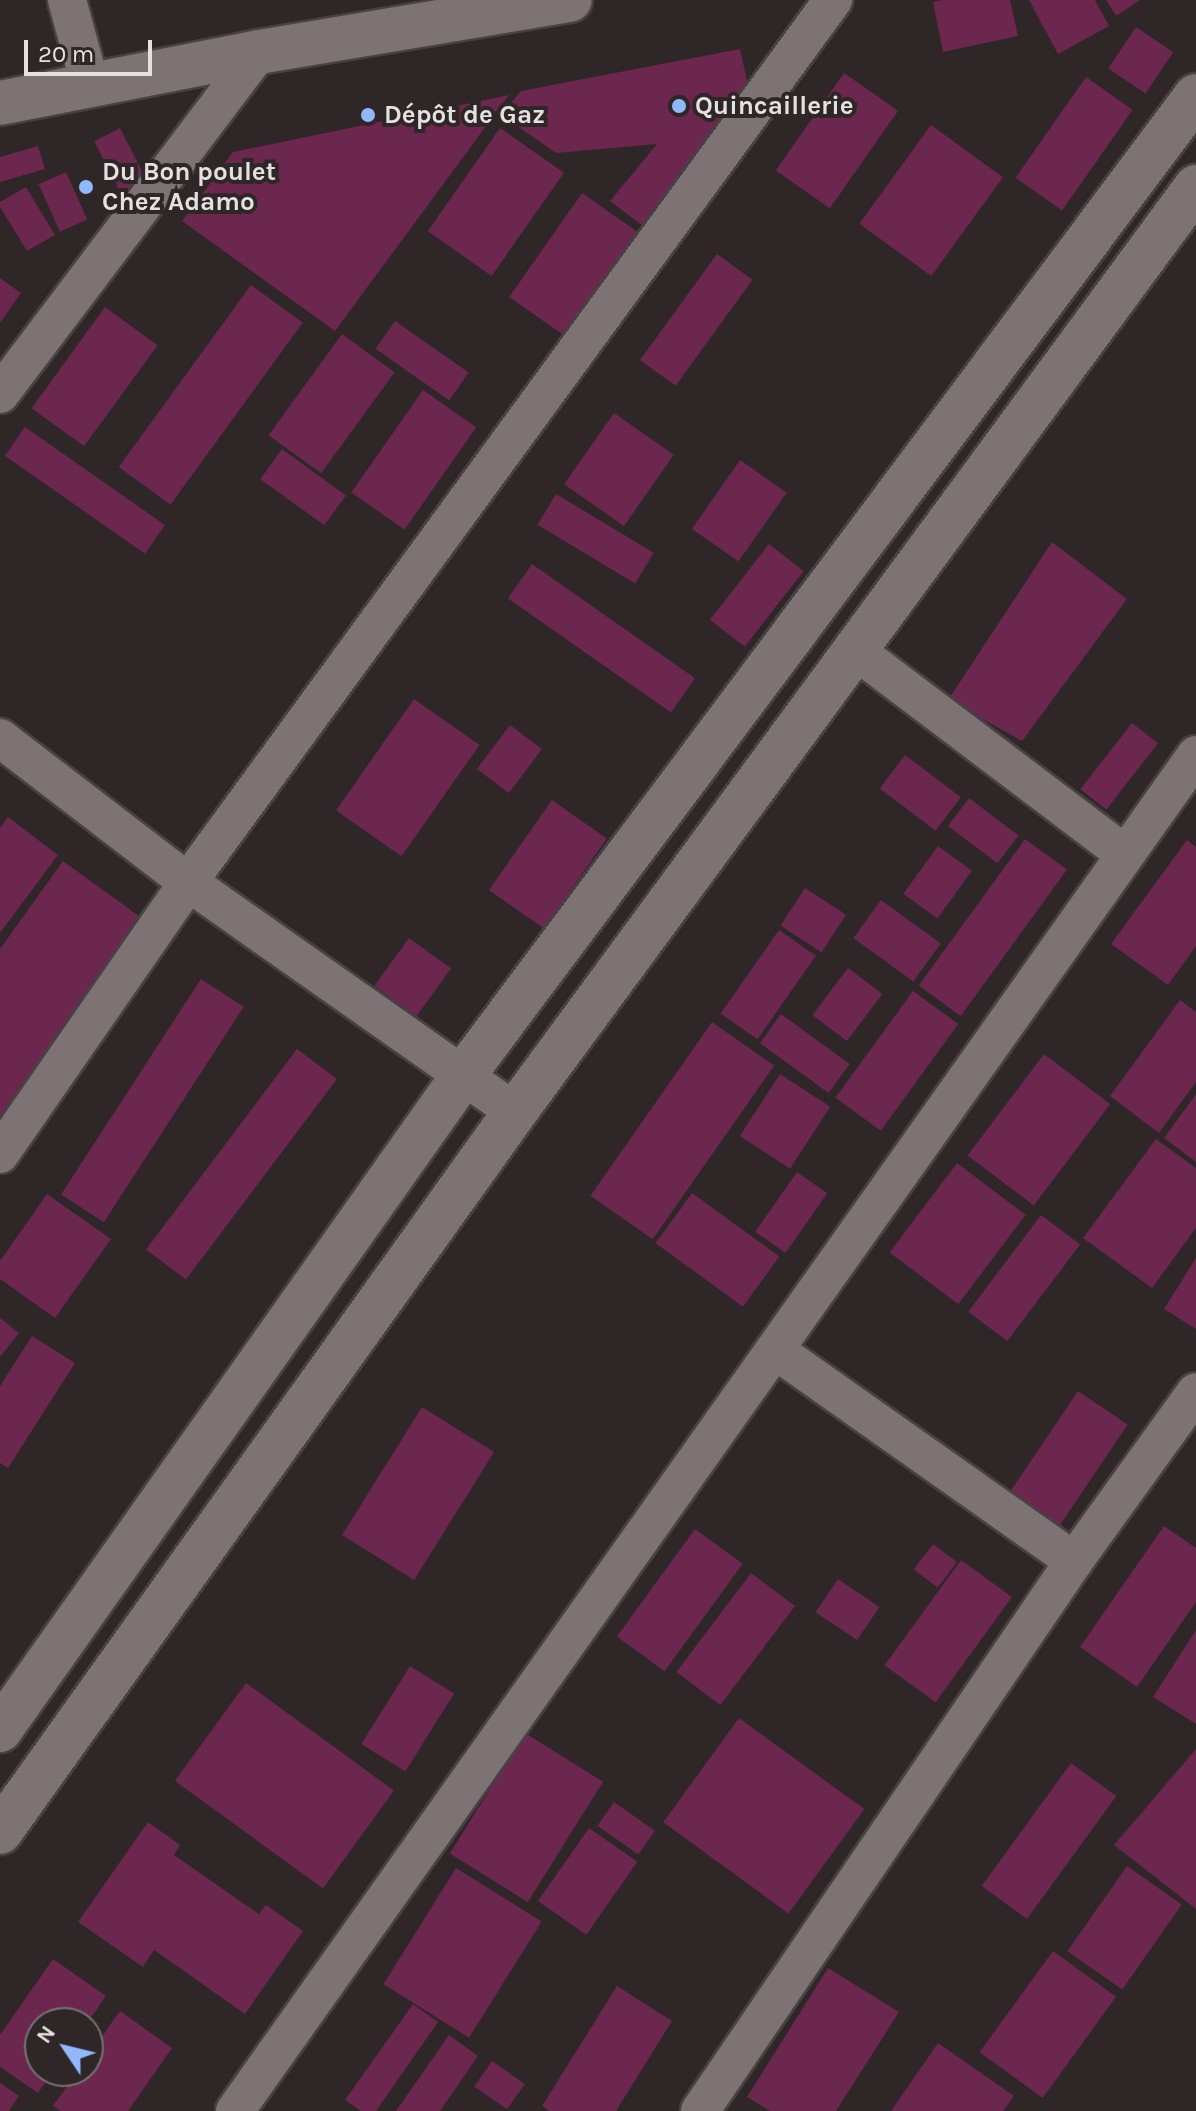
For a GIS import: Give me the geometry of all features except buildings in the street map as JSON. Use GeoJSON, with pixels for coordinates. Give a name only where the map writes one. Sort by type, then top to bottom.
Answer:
{"type":"FeatureCollection","features":[{"type":"Feature","properties":{"kind":"main road"},"geometry":{"type":"LineString","coordinates":[[0,103],[259,52],[570,0]]}},
{"type":"Feature","properties":{"kind":"main road"},"geometry":{"type":"LineString","coordinates":[[0,1730],[462,1077],[1196,96]]}},
{"type":"Feature","properties":{"kind":"main road"},"geometry":{"type":"LineString","coordinates":[[0,1832],[515,1112],[1196,187]]}},
{"type":"Feature","properties":{"kind":"street"},"geometry":{"type":"LineString","coordinates":[[67,0],[90,84]]}},
{"type":"Feature","properties":{"kind":"street"},"geometry":{"type":"LineString","coordinates":[[0,1154],[188,882],[833,0]]}},
{"type":"Feature","properties":{"kind":"street"},"geometry":{"type":"LineString","coordinates":[[0,394],[259,52]]}},
{"type":"Feature","properties":{"kind":"street"},"geometry":{"type":"LineString","coordinates":[[855,650],[1125,854]]}},
{"type":"Feature","properties":{"kind":"street"},"geometry":{"type":"LineString","coordinates":[[0,738],[188,882],[515,1112]]}},
{"type":"Feature","properties":{"kind":"street"},"geometry":{"type":"LineString","coordinates":[[235,2111],[1196,755]]}},
{"type":"Feature","properties":{"kind":"street"},"geometry":{"type":"LineString","coordinates":[[775,1350],[1074,1561]]}},
{"type":"Feature","properties":{"kind":"street"},"geometry":{"type":"LineString","coordinates":[[700,2111],[1074,1561],[1196,1392]]}},
{"type":"Feature","properties":{"kind":"place","name":"Quincaillerie"},"geometry":{"type":"Point","coordinates":[679,106]}},
{"type":"Feature","properties":{"kind":"place","name":"Dépôt de Gaz"},"geometry":{"type":"Point","coordinates":[368,115]}},
{"type":"Feature","properties":{"kind":"place","name":"Du Bon poulet Chez Adamo"},"geometry":{"type":"Point","coordinates":[86,187]}}]}
